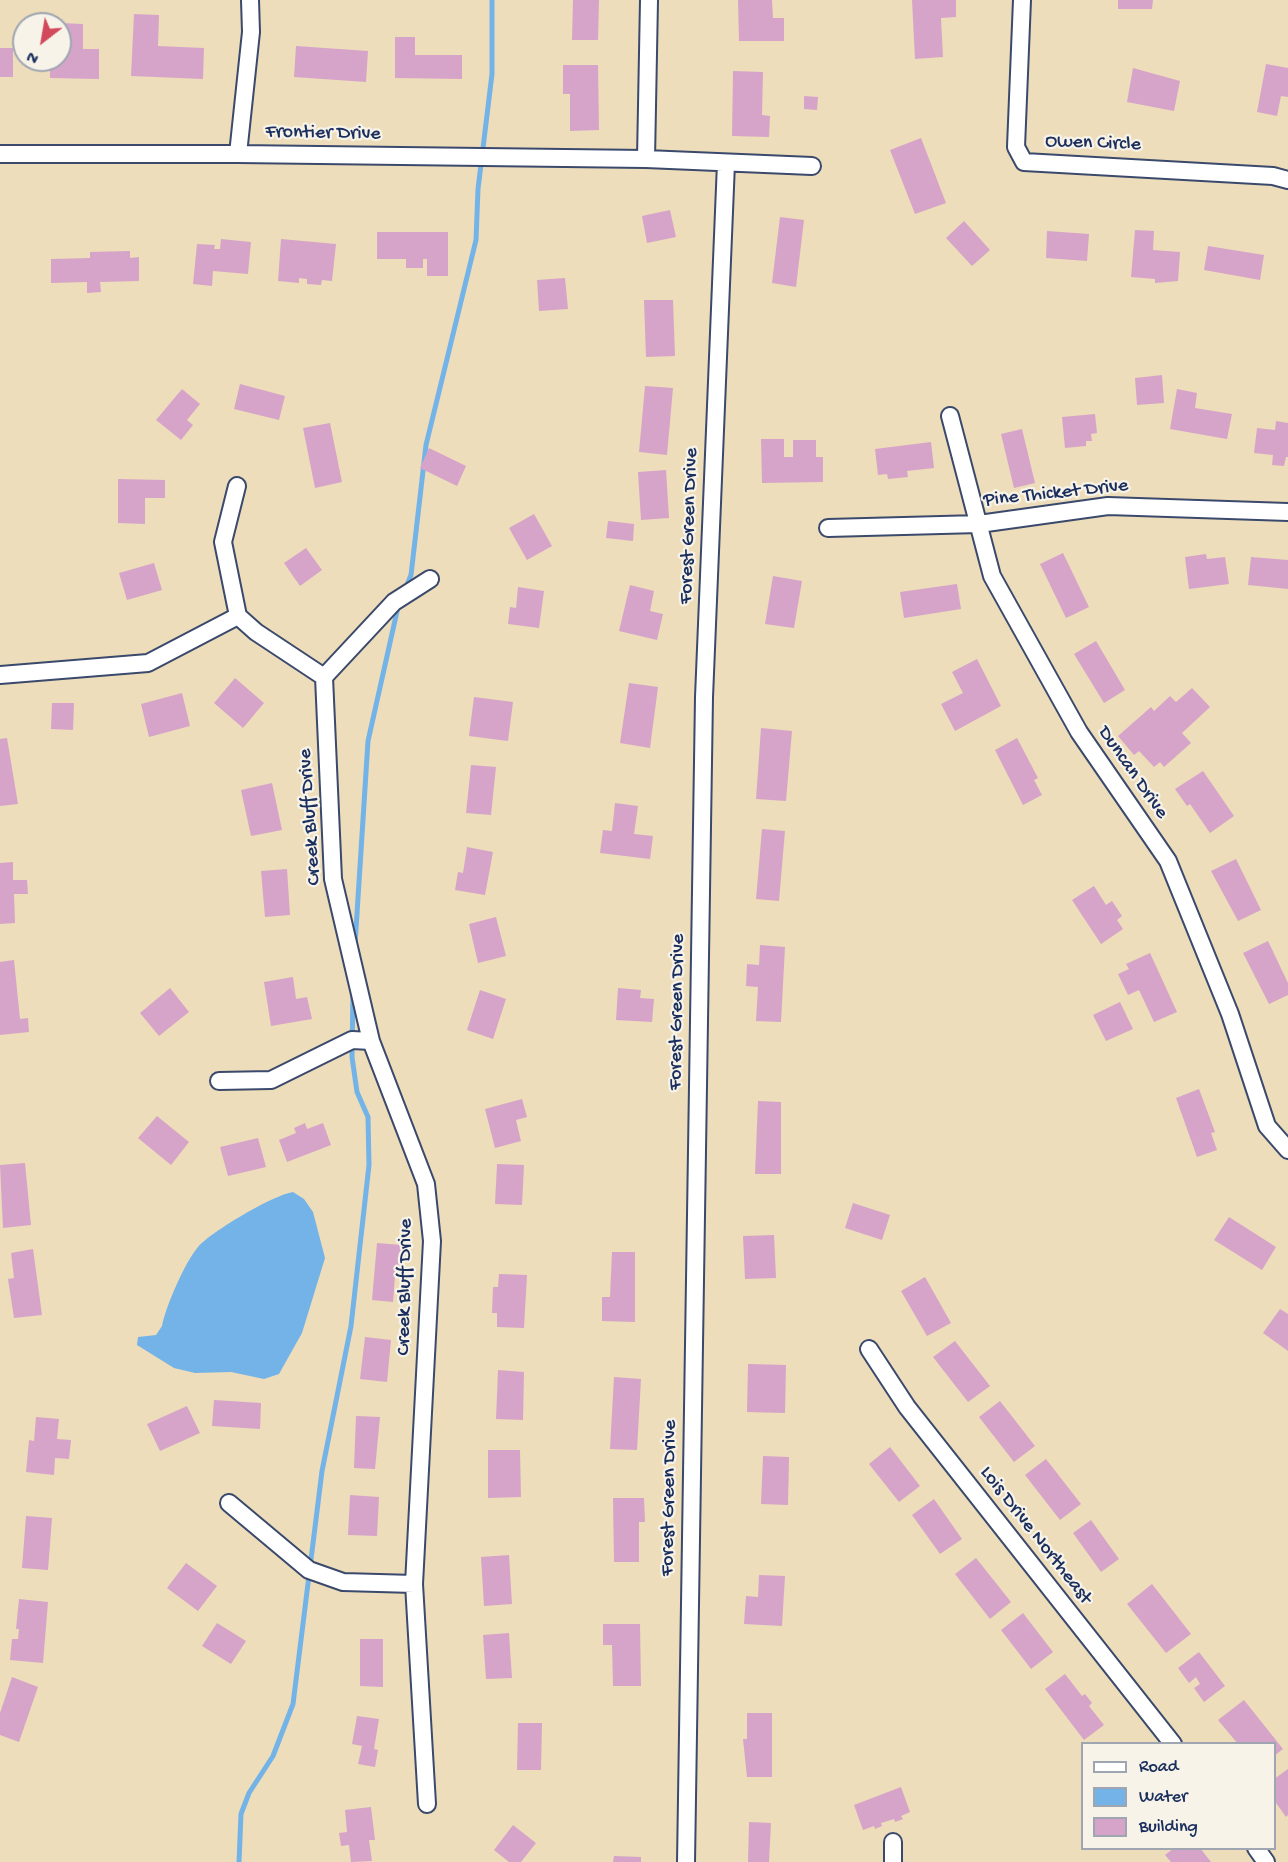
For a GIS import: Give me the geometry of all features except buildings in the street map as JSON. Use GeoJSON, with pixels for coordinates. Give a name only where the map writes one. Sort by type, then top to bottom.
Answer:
{"type":"FeatureCollection","features":[{"type":"Feature","properties":{"kind":"street"},"geometry":{"type":"LineString","coordinates":[[238,154],[251,32],[250,0]]}},
{"type":"Feature","properties":{"kind":"street"},"geometry":{"type":"LineString","coordinates":[[646,159],[649,0]]}},
{"type":"Feature","properties":{"kind":"street","name":"Owen Circle"},"geometry":{"type":"LineString","coordinates":[[1022,0],[1016,147],[1024,162],[1273,176],[1288,180]]}},
{"type":"Feature","properties":{"kind":"street","name":"Frontier Drive"},"geometry":{"type":"LineString","coordinates":[[0,154],[238,154],[646,159],[726,164]]}},
{"type":"Feature","properties":{"kind":"street"},"geometry":{"type":"LineString","coordinates":[[726,164],[812,166]]}},
{"type":"Feature","properties":{"kind":"street","name":"Forest Green Drive"},"geometry":{"type":"LineString","coordinates":[[686,1862],[704,698],[726,164]]}},
{"type":"Feature","properties":{"kind":"street","name":"Duncan Drive"},"geometry":{"type":"LineString","coordinates":[[950,416],[992,576],[1079,732],[1168,861],[1230,1014],[1267,1126],[1288,1150]]}},
{"type":"Feature","properties":{"kind":"street"},"geometry":{"type":"LineString","coordinates":[[237,486],[223,542],[238,616],[255,632],[324,677],[394,603],[430,579]]}},
{"type":"Feature","properties":{"kind":"street","name":"Pine Thicket Drive"},"geometry":{"type":"LineString","coordinates":[[828,528],[979,524],[1108,506],[1288,512]]}},
{"type":"Feature","properties":{"kind":"street"},"geometry":{"type":"LineString","coordinates":[[0,675],[148,663],[238,616]]}},
{"type":"Feature","properties":{"kind":"street","name":"Creek Bluff Drive"},"geometry":{"type":"LineString","coordinates":[[324,677],[333,879],[371,1041],[426,1184],[432,1241],[414,1584],[427,1804]]}},
{"type":"Feature","properties":{"kind":"street"},"geometry":{"type":"LineString","coordinates":[[219,1081],[271,1080],[352,1040],[371,1041]]}},
{"type":"Feature","properties":{"kind":"street","name":"Lois Drive Northeast"},"geometry":{"type":"LineString","coordinates":[[869,1349],[907,1407],[1172,1742]]}},
{"type":"Feature","properties":{"kind":"street"},"geometry":{"type":"LineString","coordinates":[[229,1503],[309,1570],[343,1582],[414,1584]]}},
{"type":"Feature","properties":{"kind":"street"},"geometry":{"type":"LineString","coordinates":[[893,1842],[893,1862]]}},
{"type":"Feature","properties":{"kind":"water"},"geometry":{"type":"Polygon","coordinates":[[[293,1192],[304,1199],[313,1212],[325,1258],[302,1333],[279,1374],[264,1379],[231,1372],[195,1373],[174,1368],[137,1345],[138,1337],[156,1335],[162,1326],[167,1307],[187,1263],[205,1240],[243,1215],[293,1192]]]}},
{"type":"Feature","properties":{"kind":"waterway"},"geometry":{"type":"LineString","coordinates":[[405,590],[411,575],[426,445],[476,240],[478,189],[492,74],[492,0]]}},
{"type":"Feature","properties":{"kind":"waterway"},"geometry":{"type":"LineString","coordinates":[[355,945],[368,741],[398,607]]}},
{"type":"Feature","properties":{"kind":"waterway"},"geometry":{"type":"LineString","coordinates":[[239,1862],[241,1814],[249,1793],[273,1756],[293,1704],[322,1471],[351,1326],[369,1165],[368,1117],[357,1092],[352,1057],[353,990]]}}]}
